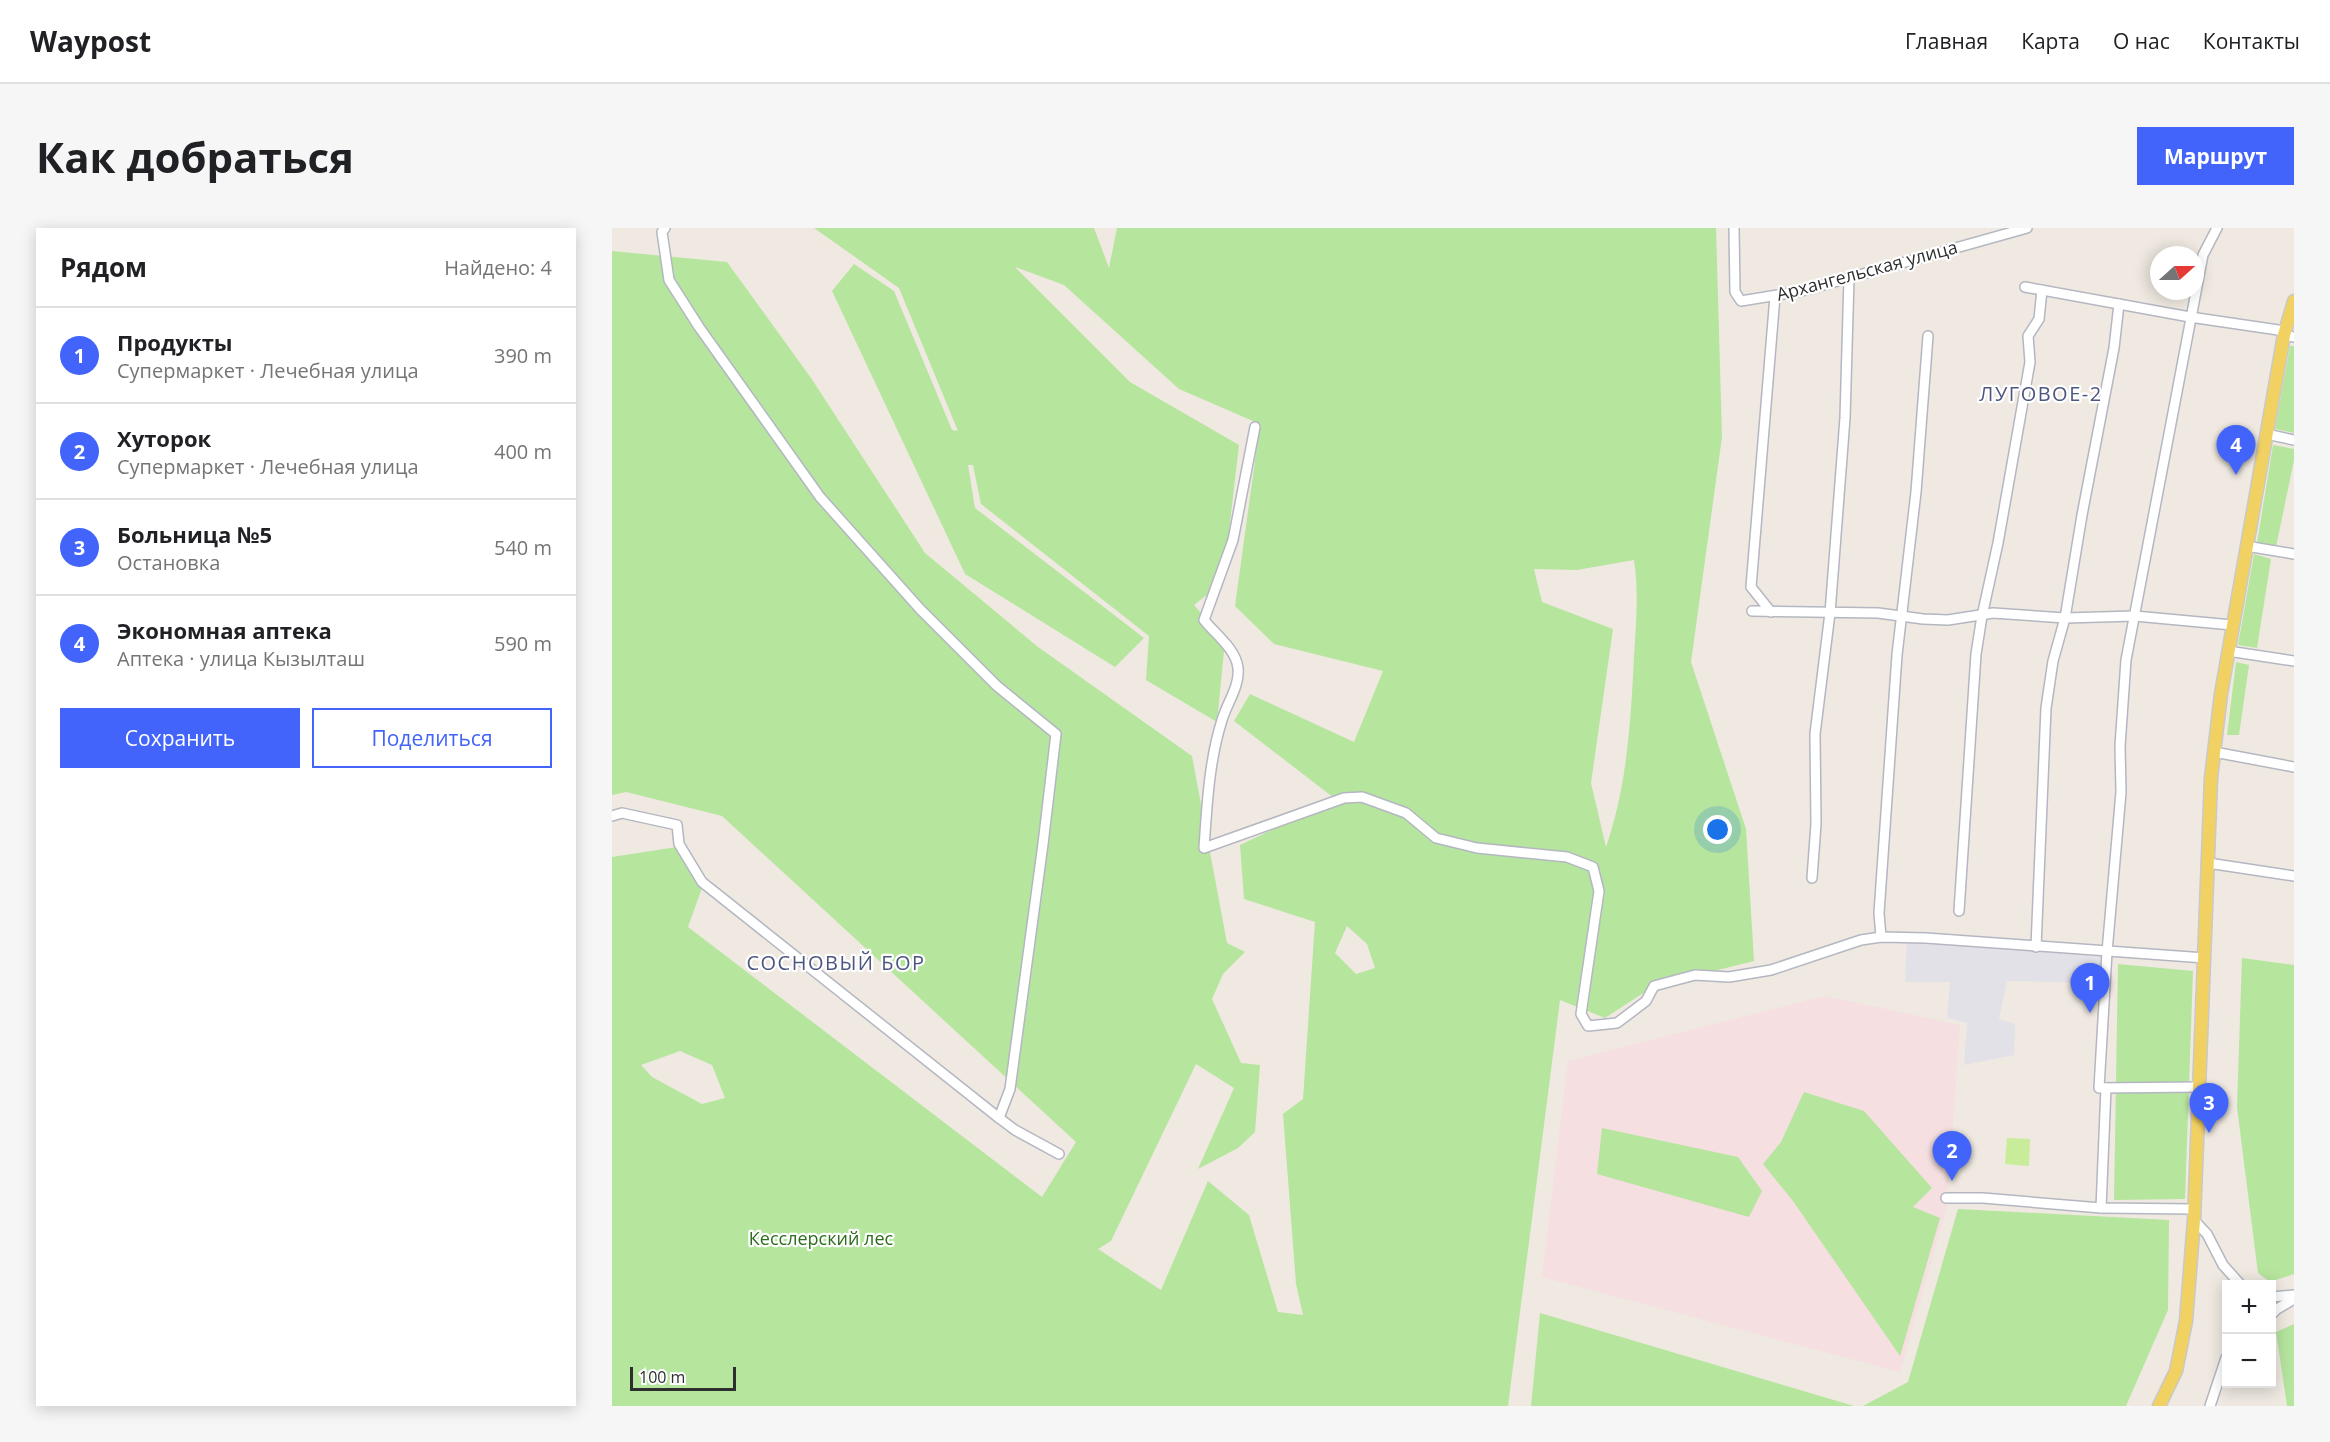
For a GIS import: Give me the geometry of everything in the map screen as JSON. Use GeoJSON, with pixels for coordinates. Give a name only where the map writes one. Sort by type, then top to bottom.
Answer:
{"type":"FeatureCollection","features":[{"type":"Feature","properties":{"kind":"main road"},"geometry":{"type":"LineString","coordinates":[[2159,1406],[2176,1371],[2186,1321],[2194,1215],[2214,753],[2232,625],[2266,434],[2294,301]]}},
{"type":"Feature","properties":{"kind":"street"},"geometry":{"type":"LineString","coordinates":[[665,228],[662,232],[669,280],[820,497],[920,609],[981,671],[1056,734],[1010,1089],[999,1118]]}},
{"type":"Feature","properties":{"kind":"street","name":"Архангельская улица"},"geometry":{"type":"LineString","coordinates":[[1734,228],[1735,292],[1742,301],[1775,296],[1849,278],[2027,228]]}},
{"type":"Feature","properties":{"kind":"street"},"geometry":{"type":"LineString","coordinates":[[2101,1208],[2102,1088],[2107,952],[2121,792],[2120,746],[2126,660],[2203,255],[2217,228]]}},
{"type":"Feature","properties":{"kind":"street"},"geometry":{"type":"LineString","coordinates":[[1812,878],[1816,824],[1815,734],[1830,613],[1845,418],[1849,278]]}},
{"type":"Feature","properties":{"kind":"street"},"geometry":{"type":"LineString","coordinates":[[2025,287],[2288,334]]}},
{"type":"Feature","properties":{"kind":"street"},"geometry":{"type":"LineString","coordinates":[[1959,911],[1976,654],[2030,362],[2028,336],[2039,319],[2042,290]]}},
{"type":"Feature","properties":{"kind":"street"},"geometry":{"type":"LineString","coordinates":[[1771,612],[1751,586],[1775,296]]}},
{"type":"Feature","properties":{"kind":"street"},"geometry":{"type":"LineString","coordinates":[[2036,947],[2046,708],[2053,661],[2065,618],[2114,348],[2119,304]]}},
{"type":"Feature","properties":{"kind":"street"},"geometry":{"type":"LineString","coordinates":[[1881,937],[1880,913],[1890,744],[1916,492],[1928,336]]}},
{"type":"Feature","properties":{"kind":"street"},"geometry":{"type":"LineString","coordinates":[[1255,427],[1233,540],[1204,620],[1236,657],[1239,670],[1222,720],[1209,785],[1204,848],[1344,798],[1362,797],[1406,813],[1436,838],[1477,848],[1567,857],[1593,867],[1599,891],[1581,1014],[1588,1026],[1617,1023],[1646,1001],[1654,986],[1695,975],[1729,977],[1771,970],[1861,940],[1881,937],[1926,938],[2205,958]]}},
{"type":"Feature","properties":{"kind":"street"},"geometry":{"type":"LineString","coordinates":[[2266,434],[2294,440]]}},
{"type":"Feature","properties":{"kind":"street"},"geometry":{"type":"LineString","coordinates":[[2246,546],[2294,554]]}},
{"type":"Feature","properties":{"kind":"street"},"geometry":{"type":"LineString","coordinates":[[1752,611],[1878,613],[1948,620],[1994,613],[2065,618],[2135,616],[2232,625]]}},
{"type":"Feature","properties":{"kind":"street"},"geometry":{"type":"LineString","coordinates":[[2228,651],[2294,661]]}},
{"type":"Feature","properties":{"kind":"street"},"geometry":{"type":"LineString","coordinates":[[2214,753],[2294,767]]}},
{"type":"Feature","properties":{"kind":"street"},"geometry":{"type":"LineString","coordinates":[[612,816],[622,813],[677,825],[679,844],[702,882],[999,1118],[1015,1130],[1059,1154]]}},
{"type":"Feature","properties":{"kind":"street"},"geometry":{"type":"LineString","coordinates":[[2208,863],[2294,876]]}},
{"type":"Feature","properties":{"kind":"street"},"geometry":{"type":"LineString","coordinates":[[2102,1088],[2199,1087]]}},
{"type":"Feature","properties":{"kind":"street"},"geometry":{"type":"LineString","coordinates":[[1946,1198],[1983,1198],[2194,1215],[2223,1265],[2236,1280]]}},
{"type":"Feature","properties":{"kind":"street"},"geometry":{"type":"LineString","coordinates":[[2276,1296],[2294,1297]]}},
{"type":"Feature","properties":{"kind":"street"},"geometry":{"type":"LineString","coordinates":[[2276,1310],[2294,1297]]}},
{"type":"Feature","properties":{"kind":"street"},"geometry":{"type":"LineString","coordinates":[[2210,1406],[2222,1370]]}},
{"type":"Feature","properties":{"kind":"shaded area"},"geometry":{"type":"Polygon","coordinates":[[[1907,938],[2104,954],[2102,983],[2007,981],[1999,1019],[2015,1024],[2014,1055],[1964,1065],[1967,1023],[1947,1018],[1950,982],[1905,982],[1907,938]]]}},
{"type":"Feature","properties":{"kind":"shaded area"},"geometry":{"type":"Polygon","coordinates":[[[1825,996],[1960,1025],[1947,1206],[1900,1372],[1542,1277],[1568,1061],[1825,996]]]}},
{"type":"Feature","properties":{"kind":"green space","name":"Кесслерский лес"},"geometry":{"type":"Polygon","coordinates":[[[814,228],[1094,228],[1109,268],[1117,228],[1716,228],[1722,437],[1691,662],[1746,829],[1754,961],[1654,986],[1605,1018],[1560,1000],[1508,1406],[612,1406],[612,857],[677,847],[702,888],[688,927],[1042,1197],[1076,1142],[722,816],[626,792],[612,795],[612,251],[727,262],[811,378],[925,553],[1038,647],[1192,756],[1227,943],[1245,952],[1223,974],[1212,999],[1241,1063],[1260,1065],[1255,1132],[1238,1148],[1198,1169],[1234,1088],[1196,1064],[1111,1241],[1098,1249],[1161,1290],[1208,1181],[1249,1215],[1278,1312],[1303,1315],[1296,1284],[1283,1114],[1303,1099],[1315,922],[1244,899],[1240,845],[1326,804],[1338,801],[1234,721],[1250,694],[1354,742],[1383,671],[1274,644],[1235,606],[1260,424],[1179,389],[1064,285],[1015,267],[1130,382],[1239,445],[1223,582],[1194,605],[1225,641],[1217,722],[1146,680],[1149,636],[981,504],[973,465],[968,465],[975,508],[1144,638],[1115,667],[965,574],[832,291],[854,264],[894,291],[952,430],[958,431],[899,288],[814,228]],[[1634,560],[1577,570],[1534,569],[1542,602],[1613,629],[1591,783],[1606,847],[1619,801],[1629,729],[1637,608],[1634,560]],[[1347,926],[1335,953],[1356,974],[1375,968],[1367,944],[1347,926]],[[680,1051],[641,1065],[652,1077],[702,1104],[725,1098],[712,1065],[680,1051]]]}},
{"type":"Feature","properties":{"kind":"green space"},"geometry":{"type":"Polygon","coordinates":[[[2290,346],[2294,346],[2294,433],[2275,429],[2290,346]]]}},
{"type":"Feature","properties":{"kind":"green space"},"geometry":{"type":"Polygon","coordinates":[[[2273,445],[2294,449],[2294,460],[2276,547],[2257,543],[2273,445]]]}},
{"type":"Feature","properties":{"kind":"green space"},"geometry":{"type":"Polygon","coordinates":[[[2254,554],[2271,559],[2257,648],[2238,645],[2254,554]]]}},
{"type":"Feature","properties":{"kind":"green space"},"geometry":{"type":"Polygon","coordinates":[[[2236,662],[2249,665],[2239,735],[2227,735],[2236,662]]]}},
{"type":"Feature","properties":{"kind":"green space"},"geometry":{"type":"Polygon","coordinates":[[[2242,958],[2294,965],[2294,1274],[2276,1280],[2267,1280],[2258,1273],[2237,1107],[2242,958]]]}},
{"type":"Feature","properties":{"kind":"green space"},"geometry":{"type":"Polygon","coordinates":[[[2118,964],[2193,971],[2185,1199],[2114,1200],[2118,964]]]}},
{"type":"Feature","properties":{"kind":"green space"},"geometry":{"type":"Polygon","coordinates":[[[1804,1092],[1864,1111],[1932,1188],[1913,1207],[1940,1218],[1900,1356],[1793,1201],[1763,1164],[1781,1142],[1804,1092]]]}},
{"type":"Feature","properties":{"kind":"green space"},"geometry":{"type":"Polygon","coordinates":[[[1602,1128],[1738,1157],[1762,1191],[1749,1217],[1597,1174],[1602,1128]]]}},
{"type":"Feature","properties":{"kind":"green space"},"geometry":{"type":"Polygon","coordinates":[[[2007,1138],[2030,1139],[2029,1166],[2005,1164],[2007,1138]]]}},
{"type":"Feature","properties":{"kind":"green space"},"geometry":{"type":"Polygon","coordinates":[[[1958,1209],[2169,1220],[2168,1310],[2126,1406],[1863,1406],[1908,1382],[1958,1209]]]}},
{"type":"Feature","properties":{"kind":"green space"},"geometry":{"type":"Polygon","coordinates":[[[1540,1313],[1854,1406],[1531,1406],[1540,1313]]]}},
{"type":"Feature","properties":{"kind":"green space"},"geometry":{"type":"Polygon","coordinates":[[[2294,1324],[2294,1406],[2287,1406],[2276,1332],[2294,1324]]]}},
{"type":"Feature","properties":{"kind":"place","name":"Экономная аптека"},"geometry":{"type":"Point","coordinates":[2236,475]}},
{"type":"Feature","properties":{"kind":"place","name":"Продукты"},"geometry":{"type":"Point","coordinates":[2090,1013]}},
{"type":"Feature","properties":{"kind":"place","name":"Больница №5"},"geometry":{"type":"Point","coordinates":[2209,1133]}},
{"type":"Feature","properties":{"kind":"place","name":"Хуторок"},"geometry":{"type":"Point","coordinates":[1952,1181]}},
{"type":"Feature","properties":{"kind":"district","name":"ЛУГОВОЕ-2"},"geometry":{"type":"Point","coordinates":[2041,394]}},
{"type":"Feature","properties":{"kind":"district","name":"СОСНОВЫЙ БОР"},"geometry":{"type":"Point","coordinates":[836,963]}}]}
